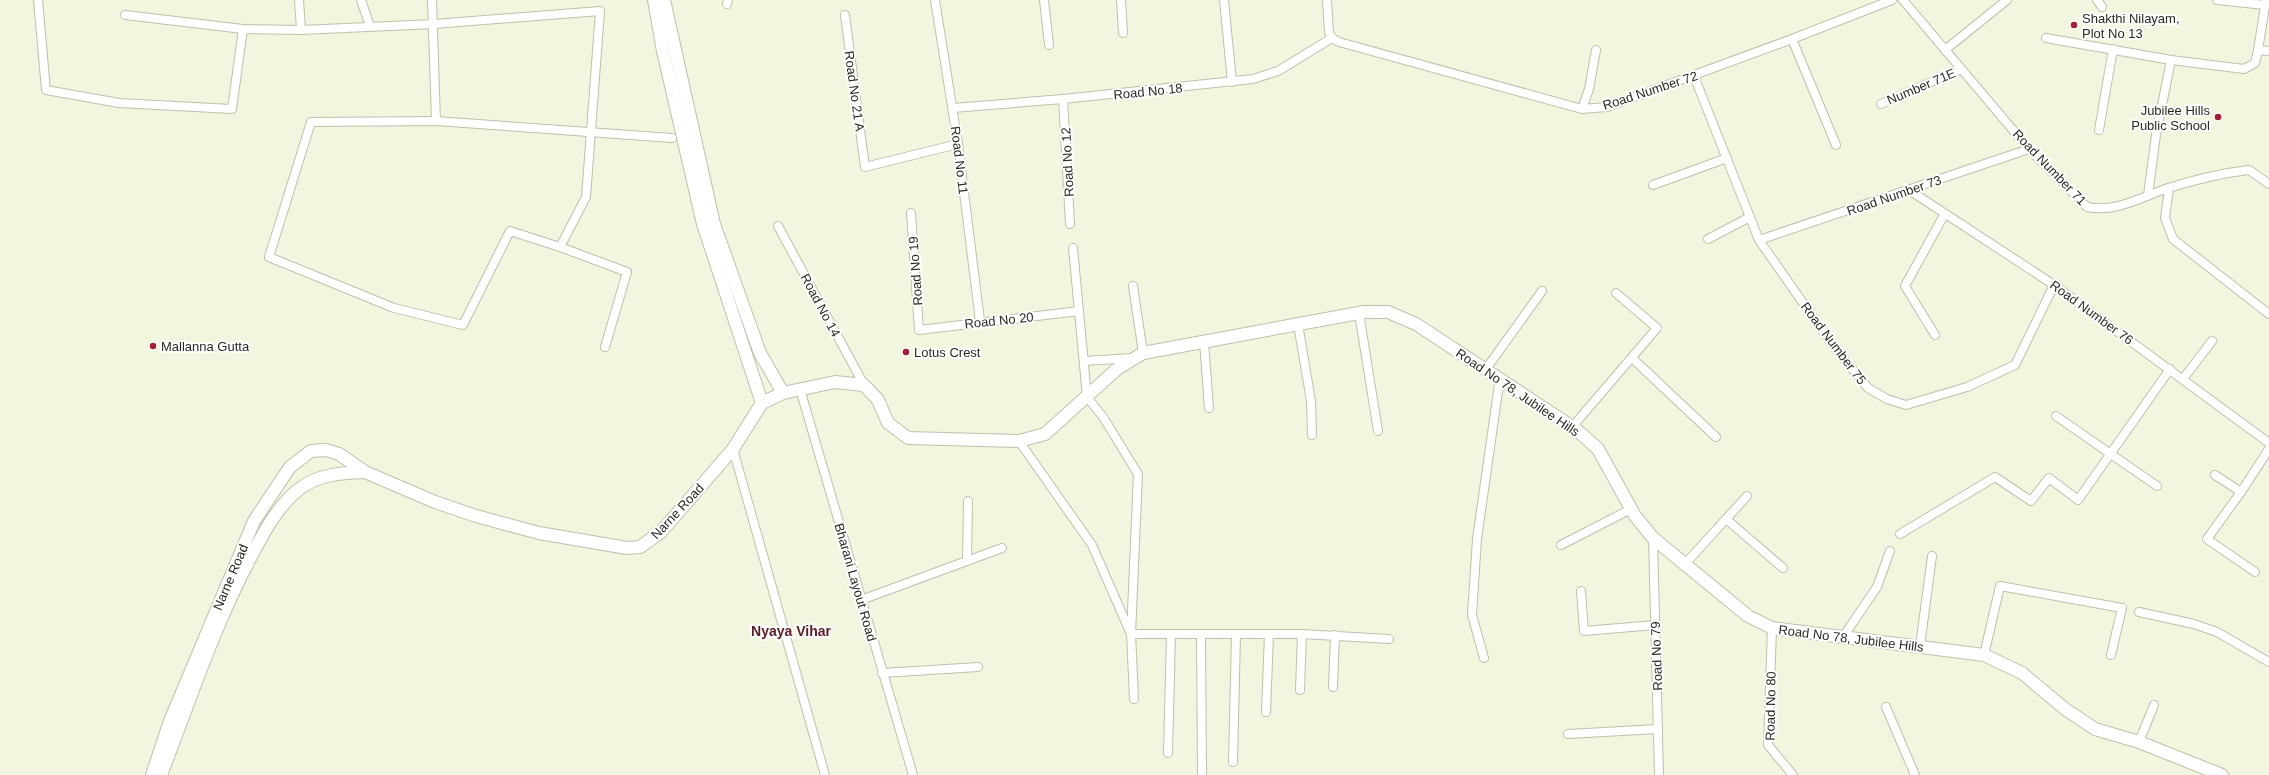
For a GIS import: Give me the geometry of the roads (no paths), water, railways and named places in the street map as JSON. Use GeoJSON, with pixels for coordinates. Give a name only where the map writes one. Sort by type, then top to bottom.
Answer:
{"type":"FeatureCollection","features":[{"type":"Feature","properties":{"kind":"main road"},"geometry":{"type":"LineString","coordinates":[[654,0],[663,51],[703,224],[762,403],[783,393],[835,382],[864,385]]}},
{"type":"Feature","properties":{"kind":"main road"},"geometry":{"type":"LineString","coordinates":[[664,0],[675,58],[714,224],[760,353],[783,393]]}},
{"type":"Feature","properties":{"kind":"main road","name":"Road No 78, Jubilee Hills"},"geometry":{"type":"LineString","coordinates":[[864,385],[878,400],[888,423],[908,438],[1019,441],[1045,434],[1117,369],[1139,355],[1359,312],[1388,312],[1416,324],[1500,377],[1573,426],[1598,449],[1631,509],[1653,538],[1748,616],[1772,628],[1984,655],[2022,672],[2065,709],[2095,729],[2139,742],[2222,775]]}},
{"type":"Feature","properties":{"kind":"main road","name":"Narne Road"},"geometry":{"type":"LineString","coordinates":[[152,775],[170,721],[228,579],[254,521],[290,468],[312,451],[326,450],[339,454],[365,472],[435,502],[476,516],[539,533],[627,548],[640,547],[661,532],[732,449],[762,403]]}},
{"type":"Feature","properties":{"kind":"main road","name":"Narne Road"},"geometry":{"type":"LineString","coordinates":[[162,775],[211,643],[236,583],[275,514],[299,489],[314,480],[338,473],[365,472]]}},
{"type":"Feature","properties":{"kind":"street"},"geometry":{"type":"LineString","coordinates":[[38,0],[46,90],[119,103],[232,109],[244,29]]}},
{"type":"Feature","properties":{"kind":"street"},"geometry":{"type":"LineString","coordinates":[[299,0],[300,30]]}},
{"type":"Feature","properties":{"kind":"street"},"geometry":{"type":"LineString","coordinates":[[361,0],[370,26]]}},
{"type":"Feature","properties":{"kind":"street"},"geometry":{"type":"LineString","coordinates":[[432,0],[434,24],[436,121]]}},
{"type":"Feature","properties":{"kind":"street","name":"Road No 11"},"geometry":{"type":"LineString","coordinates":[[936,0],[958,144],[980,321]]}},
{"type":"Feature","properties":{"kind":"street"},"geometry":{"type":"LineString","coordinates":[[1044,0],[1049,44]]}},
{"type":"Feature","properties":{"kind":"street"},"geometry":{"type":"LineString","coordinates":[[1121,0],[1123,33]]}},
{"type":"Feature","properties":{"kind":"street"},"geometry":{"type":"LineString","coordinates":[[1224,0],[1232,82]]}},
{"type":"Feature","properties":{"kind":"street"},"geometry":{"type":"LineString","coordinates":[[1327,0],[1330,32],[1332,38]]}},
{"type":"Feature","properties":{"kind":"street","name":"Road Number 72"},"geometry":{"type":"LineString","coordinates":[[1332,38],[1339,42],[1582,108],[1607,107],[1792,40],[1892,0]]}},
{"type":"Feature","properties":{"kind":"street","name":"Road Number 71"},"geometry":{"type":"LineString","coordinates":[[1903,0],[2029,149],[2087,207],[2099,210],[2111,208],[2169,188],[2228,172],[2249,170],[2269,184]]}},
{"type":"Feature","properties":{"kind":"street"},"geometry":{"type":"LineString","coordinates":[[1945,50],[2007,0]]}},
{"type":"Feature","properties":{"kind":"street"},"geometry":{"type":"LineString","coordinates":[[2046,38],[2171,60],[2244,70],[2255,63],[2266,3],[2217,0]]}},
{"type":"Feature","properties":{"kind":"street"},"geometry":{"type":"LineString","coordinates":[[125,15],[244,29],[300,30],[434,24],[600,11],[586,197],[560,248]]}},
{"type":"Feature","properties":{"kind":"street","name":"Road No 21 A"},"geometry":{"type":"LineString","coordinates":[[845,15],[865,167],[958,144]]}},
{"type":"Feature","properties":{"kind":"street","name":"Road No 18"},"geometry":{"type":"LineString","coordinates":[[953,108],[1063,100],[1253,79],[1278,71],[1332,38]]}},
{"type":"Feature","properties":{"kind":"street"},"geometry":{"type":"LineString","coordinates":[[1792,40],[1836,145]]}},
{"type":"Feature","properties":{"kind":"street"},"geometry":{"type":"LineString","coordinates":[[2099,130],[2113,49]]}},
{"type":"Feature","properties":{"kind":"street"},"geometry":{"type":"LineString","coordinates":[[1582,108],[1596,50]]}},
{"type":"Feature","properties":{"kind":"street"},"geometry":{"type":"LineString","coordinates":[[2258,50],[2269,51]]}},
{"type":"Feature","properties":{"kind":"street"},"geometry":{"type":"LineString","coordinates":[[2148,195],[2156,135],[2171,60]]}},
{"type":"Feature","properties":{"kind":"street","name":"Number 71E"},"geometry":{"type":"LineString","coordinates":[[1882,104],[1961,69]]}},
{"type":"Feature","properties":{"kind":"street","name":"Road Number 75"},"geometry":{"type":"LineString","coordinates":[[1694,76],[1759,240],[1831,343],[1868,388],[1886,399],[1906,405],[1968,386],[2015,365],[2054,285]]}},
{"type":"Feature","properties":{"kind":"street","name":"Road No 12"},"geometry":{"type":"LineString","coordinates":[[1063,100],[1070,224]]}},
{"type":"Feature","properties":{"kind":"street"},"geometry":{"type":"LineString","coordinates":[[605,348],[627,272],[510,231],[463,325],[394,308],[269,257],[311,122],[436,121],[672,138]]}},
{"type":"Feature","properties":{"kind":"street","name":"Road Number 73"},"geometry":{"type":"LineString","coordinates":[[1759,240],[2029,149]]}},
{"type":"Feature","properties":{"kind":"street"},"geometry":{"type":"LineString","coordinates":[[1652,186],[1727,158]]}},
{"type":"Feature","properties":{"kind":"street"},"geometry":{"type":"LineString","coordinates":[[2169,188],[2165,218],[2173,239],[2269,314]]}},
{"type":"Feature","properties":{"kind":"street","name":"Road Number 76"},"geometry":{"type":"LineString","coordinates":[[1909,190],[2054,285],[2183,378],[2269,443]]}},
{"type":"Feature","properties":{"kind":"street","name":"Road No 19"},"geometry":{"type":"LineString","coordinates":[[911,213],[919,330]]}},
{"type":"Feature","properties":{"kind":"street"},"geometry":{"type":"LineString","coordinates":[[1935,335],[1905,286],[1944,214]]}},
{"type":"Feature","properties":{"kind":"street"},"geometry":{"type":"LineString","coordinates":[[1708,239],[1750,217]]}},
{"type":"Feature","properties":{"kind":"street","name":"Road No 14"},"geometry":{"type":"LineString","coordinates":[[778,226],[864,385]]}},
{"type":"Feature","properties":{"kind":"street"},"geometry":{"type":"LineString","coordinates":[[1074,248],[1087,397],[1103,417],[1138,474],[1131,634],[1134,699]]}},
{"type":"Feature","properties":{"kind":"street"},"geometry":{"type":"LineString","coordinates":[[1084,361],[1139,355],[1133,286]]}},
{"type":"Feature","properties":{"kind":"street"},"geometry":{"type":"LineString","coordinates":[[1486,369],[1542,291]]}},
{"type":"Feature","properties":{"kind":"street"},"geometry":{"type":"LineString","coordinates":[[1573,426],[1657,328],[1616,293]]}},
{"type":"Feature","properties":{"kind":"street","name":"Road No 20"},"geometry":{"type":"LineString","coordinates":[[919,330],[980,321],[1079,311]]}},
{"type":"Feature","properties":{"kind":"street"},"geometry":{"type":"LineString","coordinates":[[1359,312],[1378,431]]}},
{"type":"Feature","properties":{"kind":"street"},"geometry":{"type":"LineString","coordinates":[[1298,324],[1311,400],[1312,435]]}},
{"type":"Feature","properties":{"kind":"street"},"geometry":{"type":"LineString","coordinates":[[2183,378],[2212,341]]}},
{"type":"Feature","properties":{"kind":"street"},"geometry":{"type":"LineString","coordinates":[[1204,342],[1209,408]]}},
{"type":"Feature","properties":{"kind":"street"},"geometry":{"type":"LineString","coordinates":[[1632,358],[1716,437]]}},
{"type":"Feature","properties":{"kind":"street"},"geometry":{"type":"LineString","coordinates":[[1900,534],[1995,477],[2032,502],[2049,478],[2078,500],[2170,369]]}},
{"type":"Feature","properties":{"kind":"street"},"geometry":{"type":"LineString","coordinates":[[1484,658],[1475,630],[1473,607],[1477,539],[1500,377]]}},
{"type":"Feature","properties":{"kind":"street","name":"Bharani Layout Road"},"geometry":{"type":"LineString","coordinates":[[800,390],[913,775]]}},
{"type":"Feature","properties":{"kind":"street"},"geometry":{"type":"LineString","coordinates":[[2056,416],[2157,486]]}},
{"type":"Feature","properties":{"kind":"street"},"geometry":{"type":"LineString","coordinates":[[1019,441],[1076,519],[1092,545],[1131,634]]}},
{"type":"Feature","properties":{"kind":"street"},"geometry":{"type":"LineString","coordinates":[[732,449],[825,775]]}},
{"type":"Feature","properties":{"kind":"street"},"geometry":{"type":"LineString","coordinates":[[2255,572],[2206,539],[2241,492],[2269,449]]}},
{"type":"Feature","properties":{"kind":"street"},"geometry":{"type":"LineString","coordinates":[[2214,475],[2241,492]]}},
{"type":"Feature","properties":{"kind":"street"},"geometry":{"type":"LineString","coordinates":[[1685,564],[1747,496]]}},
{"type":"Feature","properties":{"kind":"street"},"geometry":{"type":"LineString","coordinates":[[967,560],[968,500]]}},
{"type":"Feature","properties":{"kind":"street"},"geometry":{"type":"LineString","coordinates":[[1561,545],[1631,509]]}},
{"type":"Feature","properties":{"kind":"street"},"geometry":{"type":"LineString","coordinates":[[1726,519],[1783,568]]}},
{"type":"Feature","properties":{"kind":"street","name":"Road No 79"},"geometry":{"type":"LineString","coordinates":[[1653,538],[1659,775]]}},
{"type":"Feature","properties":{"kind":"street"},"geometry":{"type":"LineString","coordinates":[[861,600],[1002,548]]}},
{"type":"Feature","properties":{"kind":"street"},"geometry":{"type":"LineString","coordinates":[[1843,637],[1877,587],[1890,550]]}},
{"type":"Feature","properties":{"kind":"street"},"geometry":{"type":"LineString","coordinates":[[1920,646],[1932,556]]}},
{"type":"Feature","properties":{"kind":"street"},"geometry":{"type":"LineString","coordinates":[[1984,655],[2000,586],[2075,598],[2122,608],[2111,654]]}},
{"type":"Feature","properties":{"kind":"street"},"geometry":{"type":"LineString","coordinates":[[1581,592],[1584,631],[1655,625]]}},
{"type":"Feature","properties":{"kind":"street"},"geometry":{"type":"LineString","coordinates":[[2139,612],[2194,624],[2217,632],[2269,662]]}},
{"type":"Feature","properties":{"kind":"street","name":"Road No 80"},"geometry":{"type":"LineString","coordinates":[[1772,628],[1768,745],[1793,775]]}},
{"type":"Feature","properties":{"kind":"street"},"geometry":{"type":"LineString","coordinates":[[1131,634],[1302,634],[1389,639]]}},
{"type":"Feature","properties":{"kind":"street"},"geometry":{"type":"LineString","coordinates":[[1168,753],[1170,634]]}},
{"type":"Feature","properties":{"kind":"street"},"geometry":{"type":"LineString","coordinates":[[1233,762],[1236,634]]}},
{"type":"Feature","properties":{"kind":"street"},"geometry":{"type":"LineString","coordinates":[[1266,712],[1269,634]]}},
{"type":"Feature","properties":{"kind":"street"},"geometry":{"type":"LineString","coordinates":[[1300,690],[1302,634]]}},
{"type":"Feature","properties":{"kind":"street"},"geometry":{"type":"LineString","coordinates":[[1201,635],[1202,774]]}},
{"type":"Feature","properties":{"kind":"street"},"geometry":{"type":"LineString","coordinates":[[1333,687],[1335,635]]}},
{"type":"Feature","properties":{"kind":"street"},"geometry":{"type":"LineString","coordinates":[[882,673],[978,667]]}},
{"type":"Feature","properties":{"kind":"street"},"geometry":{"type":"LineString","coordinates":[[2139,742],[2154,704]]}},
{"type":"Feature","properties":{"kind":"street"},"geometry":{"type":"LineString","coordinates":[[1886,707],[1915,775]]}},
{"type":"Feature","properties":{"kind":"street"},"geometry":{"type":"LineString","coordinates":[[1568,734],[1658,729]]}},
{"type":"Feature","properties":{"kind":"place","name":"Shakthi Nilayam, Plot No 13"},"geometry":{"type":"Point","coordinates":[2074,25]}},
{"type":"Feature","properties":{"kind":"place","name":"Jubilee Hills Public School"},"geometry":{"type":"Point","coordinates":[2218,117]}},
{"type":"Feature","properties":{"kind":"place","name":"Mallanna Gutta"},"geometry":{"type":"Point","coordinates":[153,346]}},
{"type":"Feature","properties":{"kind":"place","name":"Lotus Crest"},"geometry":{"type":"Point","coordinates":[906,352]}},
{"type":"Feature","properties":{"kind":"district","name":"Nyaya Vihar"},"geometry":{"type":"Point","coordinates":[791,631]}}]}
